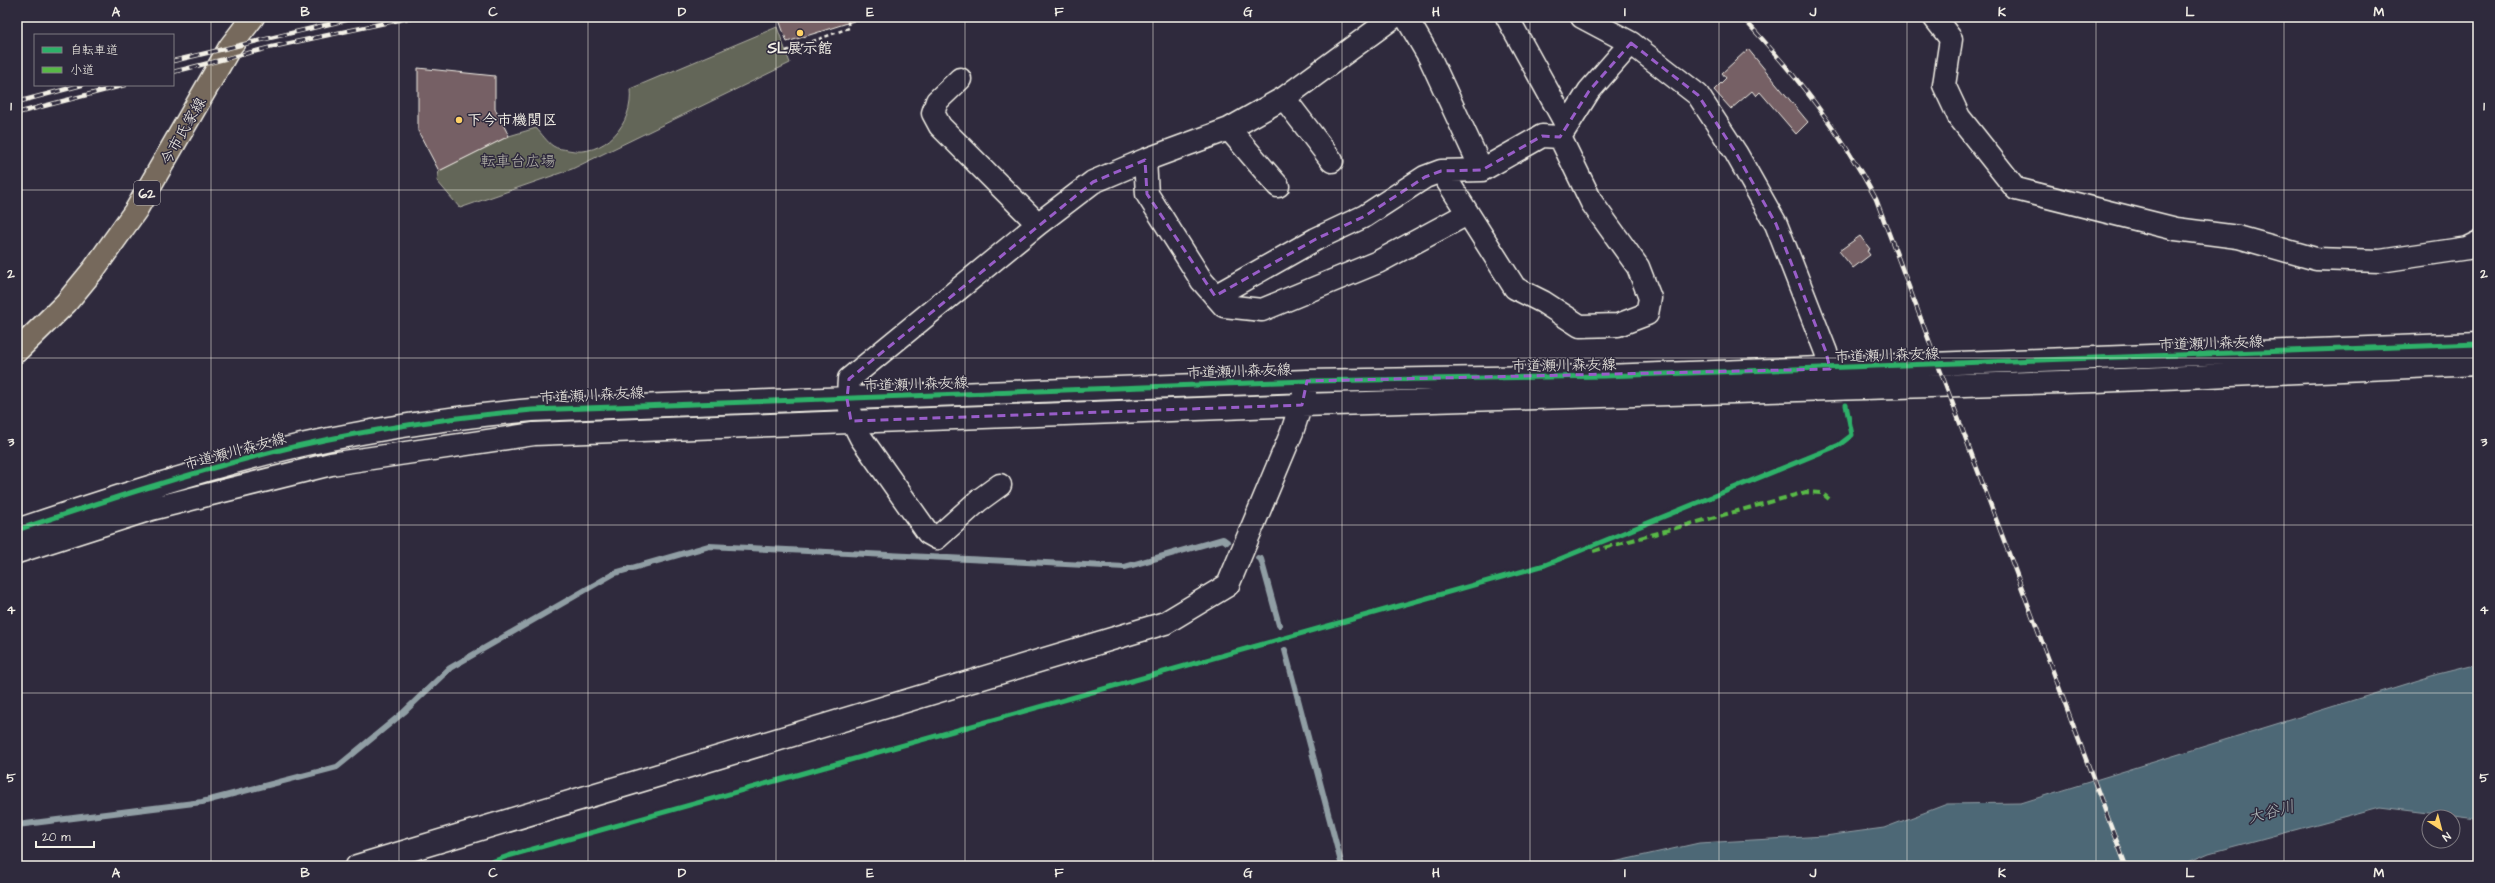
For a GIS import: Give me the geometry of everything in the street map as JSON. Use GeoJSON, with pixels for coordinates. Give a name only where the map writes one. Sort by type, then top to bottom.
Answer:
{"type":"FeatureCollection","features":[{"type":"Feature","properties":{"kind":"main road","name":"今市氏家線"},"geometry":{"type":"LineString","coordinates":[[17,351],[66,303],[94,269],[136,210],[230,47],[253,17]]}},
{"type":"Feature","properties":{"kind":"street"},"geometry":{"type":"LineString","coordinates":[[1000,485],[978,501],[936,538],[928,534],[861,438],[851,421],[847,399],[849,380],[1038,224],[1094,182],[1145,160],[1229,130],[1284,98],[1394,17]]}},
{"type":"Feature","properties":{"kind":"street"},"geometry":{"type":"LineString","coordinates":[[1406,17],[1430,58],[1482,170]]}},
{"type":"Feature","properties":{"kind":"street"},"geometry":{"type":"LineString","coordinates":[[1441,171],[1514,288],[1543,302],[1580,326],[1618,325],[1647,314],[1650,298],[1638,267],[1617,241],[1592,203],[1563,132],[1507,17]]}},
{"type":"Feature","properties":{"kind":"street"},"geometry":{"type":"LineString","coordinates":[[1582,17],[1631,43],[1698,95],[1736,153],[1776,224],[1826,352],[1830,369]]}},
{"type":"Feature","properties":{"kind":"street"},"geometry":{"type":"LineString","coordinates":[[1934,17],[1950,39],[1944,85],[1959,117],[2016,189],[2176,229],[2238,237],[2316,259],[2380,261],[2468,248],[2478,243]]}},
{"type":"Feature","properties":{"kind":"street"},"geometry":{"type":"LineString","coordinates":[[1215,296],[1316,239],[1365,216],[1425,177],[1441,171],[1482,170],[1542,136],[1563,132],[1589,91],[1631,43]]}},
{"type":"Feature","properties":{"kind":"street"},"geometry":{"type":"LineString","coordinates":[[960,79],[937,101],[933,113],[940,126],[1038,224]]}},
{"type":"Feature","properties":{"kind":"street"},"geometry":{"type":"LineString","coordinates":[[1284,98],[1332,161]]}},
{"type":"Feature","properties":{"kind":"street"},"geometry":{"type":"LineString","coordinates":[[1229,130],[1278,186]]}},
{"type":"Feature","properties":{"kind":"street"},"geometry":{"type":"LineString","coordinates":[[1145,160],[1147,194],[1202,281],[1224,306],[1262,310],[1378,262],[1467,214]]}},
{"type":"Feature","properties":{"kind":"street","name":"市道瀬川森友線"},"geometry":{"type":"LineString","coordinates":[[17,530],[136,491],[273,452],[438,419],[532,410],[1307,381],[1605,376],[1830,369],[2478,344]]}},
{"type":"Feature","properties":{"kind":"street","name":"市道瀬川森友線"},"geometry":{"type":"LineString","coordinates":[[17,552],[210,493],[331,464],[393,453],[534,434],[1302,405],[2096,381],[2478,364]]}},
{"type":"Feature","properties":{"kind":"street"},"geometry":{"type":"LineString","coordinates":[[357,866],[1165,623],[1228,585],[1302,405],[1307,381]]}},
{"type":"Feature","properties":{"kind":"path"},"geometry":{"type":"LineString","coordinates":[[786,51],[850,28],[847,17]]}},
{"type":"Feature","properties":{"kind":"highlighted area"},"geometry":{"type":"Polygon","coordinates":[[[1631,43],[1698,95],[1736,153],[1776,224],[1826,352],[1830,369],[1307,381],[1302,405],[851,421],[847,399],[849,379],[1093,182],[1145,160],[1147,194],[1215,296],[1316,239],[1365,216],[1425,177],[1441,171],[1482,170],[1542,136],[1560,137],[1589,91],[1631,43]]]}},
{"type":"Feature","properties":{"kind":"green space","name":"転車台広場"},"geometry":{"type":"Polygon","coordinates":[[[777,27],[790,63],[572,169],[460,208],[437,181],[439,171],[509,136],[536,128],[556,148],[581,151],[593,149],[614,136],[622,126],[630,102],[630,89],[777,27]]]}},
{"type":"Feature","properties":{"kind":"water","name":"大谷川"},"geometry":{"type":"Polygon","coordinates":[[[2478,664],[2477,819],[2461,817],[2461,809],[2421,809],[2421,812],[2380,807],[2209,853],[2179,866],[1596,866],[1699,843],[1825,836],[1884,828],[1947,804],[2021,803],[2438,674],[2478,664]]]}},
{"type":"Feature","properties":{"kind":"building","name":"SL展示館"},"geometry":{"type":"Polygon","coordinates":[[[778,17],[853,17],[854,21],[787,42],[778,17]]]}},
{"type":"Feature","properties":{"kind":"building"},"geometry":{"type":"Polygon","coordinates":[[[1748,49],[1808,122],[1796,134],[1760,92],[1756,96],[1752,91],[1731,109],[1714,90],[1726,78],[1722,73],[1748,49]]]}},
{"type":"Feature","properties":{"kind":"building","name":"下今市機関区"},"geometry":{"type":"Polygon","coordinates":[[[418,68],[495,76],[495,109],[509,136],[439,171],[418,131],[418,68]]]}},
{"type":"Feature","properties":{"kind":"building"},"geometry":{"type":"Polygon","coordinates":[[[1860,236],[1870,249],[1867,251],[1870,255],[1853,268],[1839,251],[1860,236]]]}},
{"type":"Feature","properties":{"kind":"waterway"},"geometry":{"type":"LineString","coordinates":[[17,825],[202,802],[337,767],[404,712],[450,668],[615,573],[709,546],[1125,567],[1223,539],[1227,542]]}},
{"type":"Feature","properties":{"kind":"waterway"},"geometry":{"type":"LineString","coordinates":[[1258,558],[1261,559],[1279,625]]}},
{"type":"Feature","properties":{"kind":"waterway"},"geometry":{"type":"LineString","coordinates":[[1285,650],[1342,866]]}},
{"type":"Feature","properties":{"kind":"railway"},"geometry":{"type":"LineString","coordinates":[[174,61],[359,17]]}},
{"type":"Feature","properties":{"kind":"railway"},"geometry":{"type":"LineString","coordinates":[[174,72],[272,47],[413,17]]}},
{"type":"Feature","properties":{"kind":"railway"},"geometry":{"type":"LineString","coordinates":[[1742,17],[1799,82],[1847,149],[1876,199],[2126,866]]}},
{"type":"Feature","properties":{"kind":"railway"},"geometry":{"type":"LineString","coordinates":[[17,102],[78,86]]}},
{"type":"Feature","properties":{"kind":"railway"},"geometry":{"type":"LineString","coordinates":[[17,113],[121,86]]}},
{"type":"Feature","properties":{"kind":"marked path"},"geometry":{"type":"LineString","coordinates":[[1593,551],[1806,492],[1822,493],[1829,499]]}},
{"type":"Feature","properties":{"kind":"cycle path"},"geometry":{"type":"LineString","coordinates":[[17,530],[176,479],[304,444],[401,426],[532,410],[1307,381],[1605,376],[2478,344]]}},
{"type":"Feature","properties":{"kind":"cycle path"},"geometry":{"type":"LineString","coordinates":[[480,866],[508,856],[1545,565],[1839,445],[1852,435],[1846,405]]}},
{"type":"Feature","properties":{"kind":"place","name":"SL展示館"},"geometry":{"type":"Point","coordinates":[800,33]}},
{"type":"Feature","properties":{"kind":"place","name":"下今市機関区"},"geometry":{"type":"Point","coordinates":[459,120]}}]}
